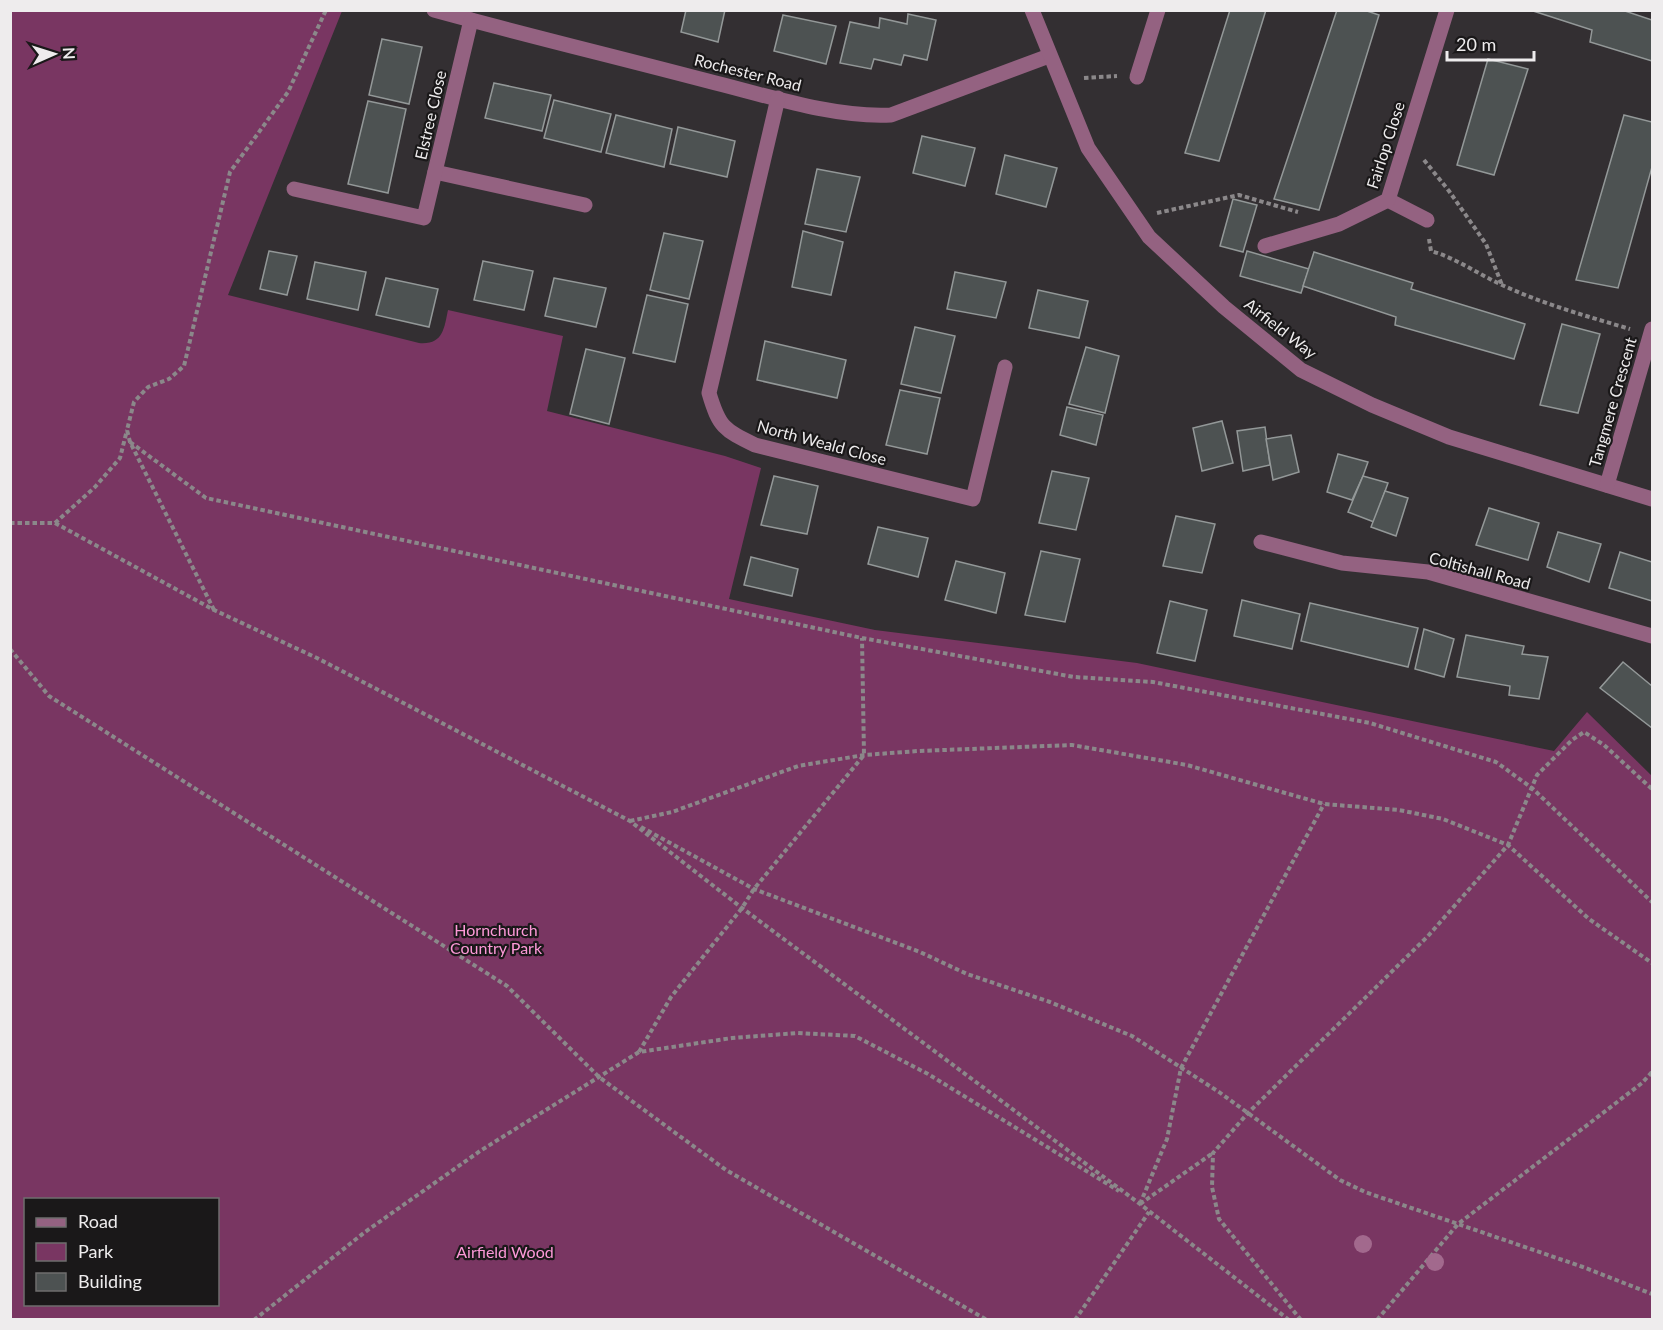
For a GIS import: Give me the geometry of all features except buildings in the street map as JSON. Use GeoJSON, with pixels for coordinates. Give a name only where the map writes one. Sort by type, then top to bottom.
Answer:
{"type":"FeatureCollection","features":[{"type":"Feature","properties":{"kind":"street","name":"Rochester Road"},"geometry":{"type":"LineString","coordinates":[[434,10],[778,98],[852,114],[891,115],[1049,56]]}},
{"type":"Feature","properties":{"kind":"street","name":"Airfield Way"},"geometry":{"type":"LineString","coordinates":[[1032,10],[1088,148],[1149,237],[1224,307],[1301,370],[1372,405],[1449,437],[1653,499]]}},
{"type":"Feature","properties":{"kind":"street"},"geometry":{"type":"LineString","coordinates":[[1137,76],[1158,10]]}},
{"type":"Feature","properties":{"kind":"street","name":"Fairlop Close"},"geometry":{"type":"LineString","coordinates":[[1265,246],[1339,224],[1388,200],[1447,10]]}},
{"type":"Feature","properties":{"kind":"street","name":"Elstree Close"},"geometry":{"type":"LineString","coordinates":[[294,189],[424,218],[471,20]]}},
{"type":"Feature","properties":{"kind":"street","name":"North Weald Close"},"geometry":{"type":"LineString","coordinates":[[778,98],[709,393],[715,414],[726,431],[755,445],[973,500],[1005,367]]}},
{"type":"Feature","properties":{"kind":"street"},"geometry":{"type":"LineString","coordinates":[[435,172],[585,205]]}},
{"type":"Feature","properties":{"kind":"street"},"geometry":{"type":"LineString","coordinates":[[1388,200],[1427,220]]}},
{"type":"Feature","properties":{"kind":"street","name":"Tangmere Crescent"},"geometry":{"type":"LineString","coordinates":[[1607,485],[1652,332]]}},
{"type":"Feature","properties":{"kind":"street","name":"Coltishall Road"},"geometry":{"type":"LineString","coordinates":[[1261,542],[1342,563],[1428,572],[1653,636]]}},
{"type":"Feature","properties":{"kind":"path"},"geometry":{"type":"LineString","coordinates":[[55,523],[95,487],[120,458],[134,402],[148,387],[169,380],[184,366],[230,172],[288,92],[326,10]]}},
{"type":"Feature","properties":{"kind":"path"},"geometry":{"type":"LineString","coordinates":[[1084,78],[1137,76]]}},
{"type":"Feature","properties":{"kind":"path"},"geometry":{"type":"LineString","coordinates":[[1406,140],[1449,191],[1486,244],[1503,285]]}},
{"type":"Feature","properties":{"kind":"path"},"geometry":{"type":"LineString","coordinates":[[1136,217],[1239,195],[1339,224]]}},
{"type":"Feature","properties":{"kind":"path"},"geometry":{"type":"LineString","coordinates":[[1427,220],[1431,251],[1444,255],[1503,285],[1560,308],[1652,332]]}},
{"type":"Feature","properties":{"kind":"path"},"geometry":{"type":"LineString","coordinates":[[127,430],[130,442],[214,610]]}},
{"type":"Feature","properties":{"kind":"path"},"geometry":{"type":"LineString","coordinates":[[130,442],[206,498],[862,638],[1074,677],[1153,682],[1370,723],[1496,762],[1532,788],[1653,902]]}},
{"type":"Feature","properties":{"kind":"path"},"geometry":{"type":"LineString","coordinates":[[10,523],[55,523],[214,610],[317,658],[630,821],[754,889],[920,952],[967,974],[1050,1002],[1132,1036],[1248,1113],[1340,1180],[1653,1294]]}},
{"type":"Feature","properties":{"kind":"path"},"geometry":{"type":"LineString","coordinates":[[639,1052],[671,997],[742,908],[754,889],[864,755],[862,638]]}},
{"type":"Feature","properties":{"kind":"path"},"geometry":{"type":"LineString","coordinates":[[10,649],[49,696],[507,986],[599,1077],[726,1170],[987,1320]]}},
{"type":"Feature","properties":{"kind":"path"},"geometry":{"type":"LineString","coordinates":[[1140,1204],[1214,1153],[1248,1113],[1428,936],[1508,845],[1538,776],[1572,740],[1584,732],[1604,745],[1653,789]]}},
{"type":"Feature","properties":{"kind":"path"},"geometry":{"type":"LineString","coordinates":[[630,821],[672,812],[798,766],[864,755],[918,750],[1072,745],[1187,765],[1324,804],[1399,810],[1443,819],[1508,845],[1588,919],[1653,963]]}},
{"type":"Feature","properties":{"kind":"path"},"geometry":{"type":"LineString","coordinates":[[1140,1204],[1167,1139],[1181,1068],[1324,804]]}},
{"type":"Feature","properties":{"kind":"path"},"geometry":{"type":"LineString","coordinates":[[630,821],[742,908],[1140,1204],[1289,1320]]}},
{"type":"Feature","properties":{"kind":"path"},"geometry":{"type":"LineString","coordinates":[[254,1320],[365,1232],[470,1158],[639,1052],[732,1038],[798,1032],[855,1036],[928,1074],[1140,1204]]}},
{"type":"Feature","properties":{"kind":"path"},"geometry":{"type":"LineString","coordinates":[[1377,1320],[1458,1224],[1642,1083],[1653,1072]]}},
{"type":"Feature","properties":{"kind":"path"},"geometry":{"type":"LineString","coordinates":[[1214,1153],[1212,1187],[1219,1219],[1301,1320]]}},
{"type":"Feature","properties":{"kind":"path"},"geometry":{"type":"LineString","coordinates":[[1075,1320],[1149,1212]]}},
{"type":"Feature","properties":{"kind":"green space","name":"Hornchurch Country Park"},"geometry":{"type":"Polygon","coordinates":[[[10,11],[342,11],[228,295],[419,343],[427,343],[438,338],[448,310],[563,336],[547,411],[725,456],[761,468],[729,599],[875,630],[1137,663],[1554,751],[1587,712],[1652,776],[1652,1319],[11,1319],[10,11]]]}},
{"type":"Feature","properties":{"kind":"park label","name":"Airfield Wood"},"geometry":{"type":"Point","coordinates":[505,1251]}}]}
